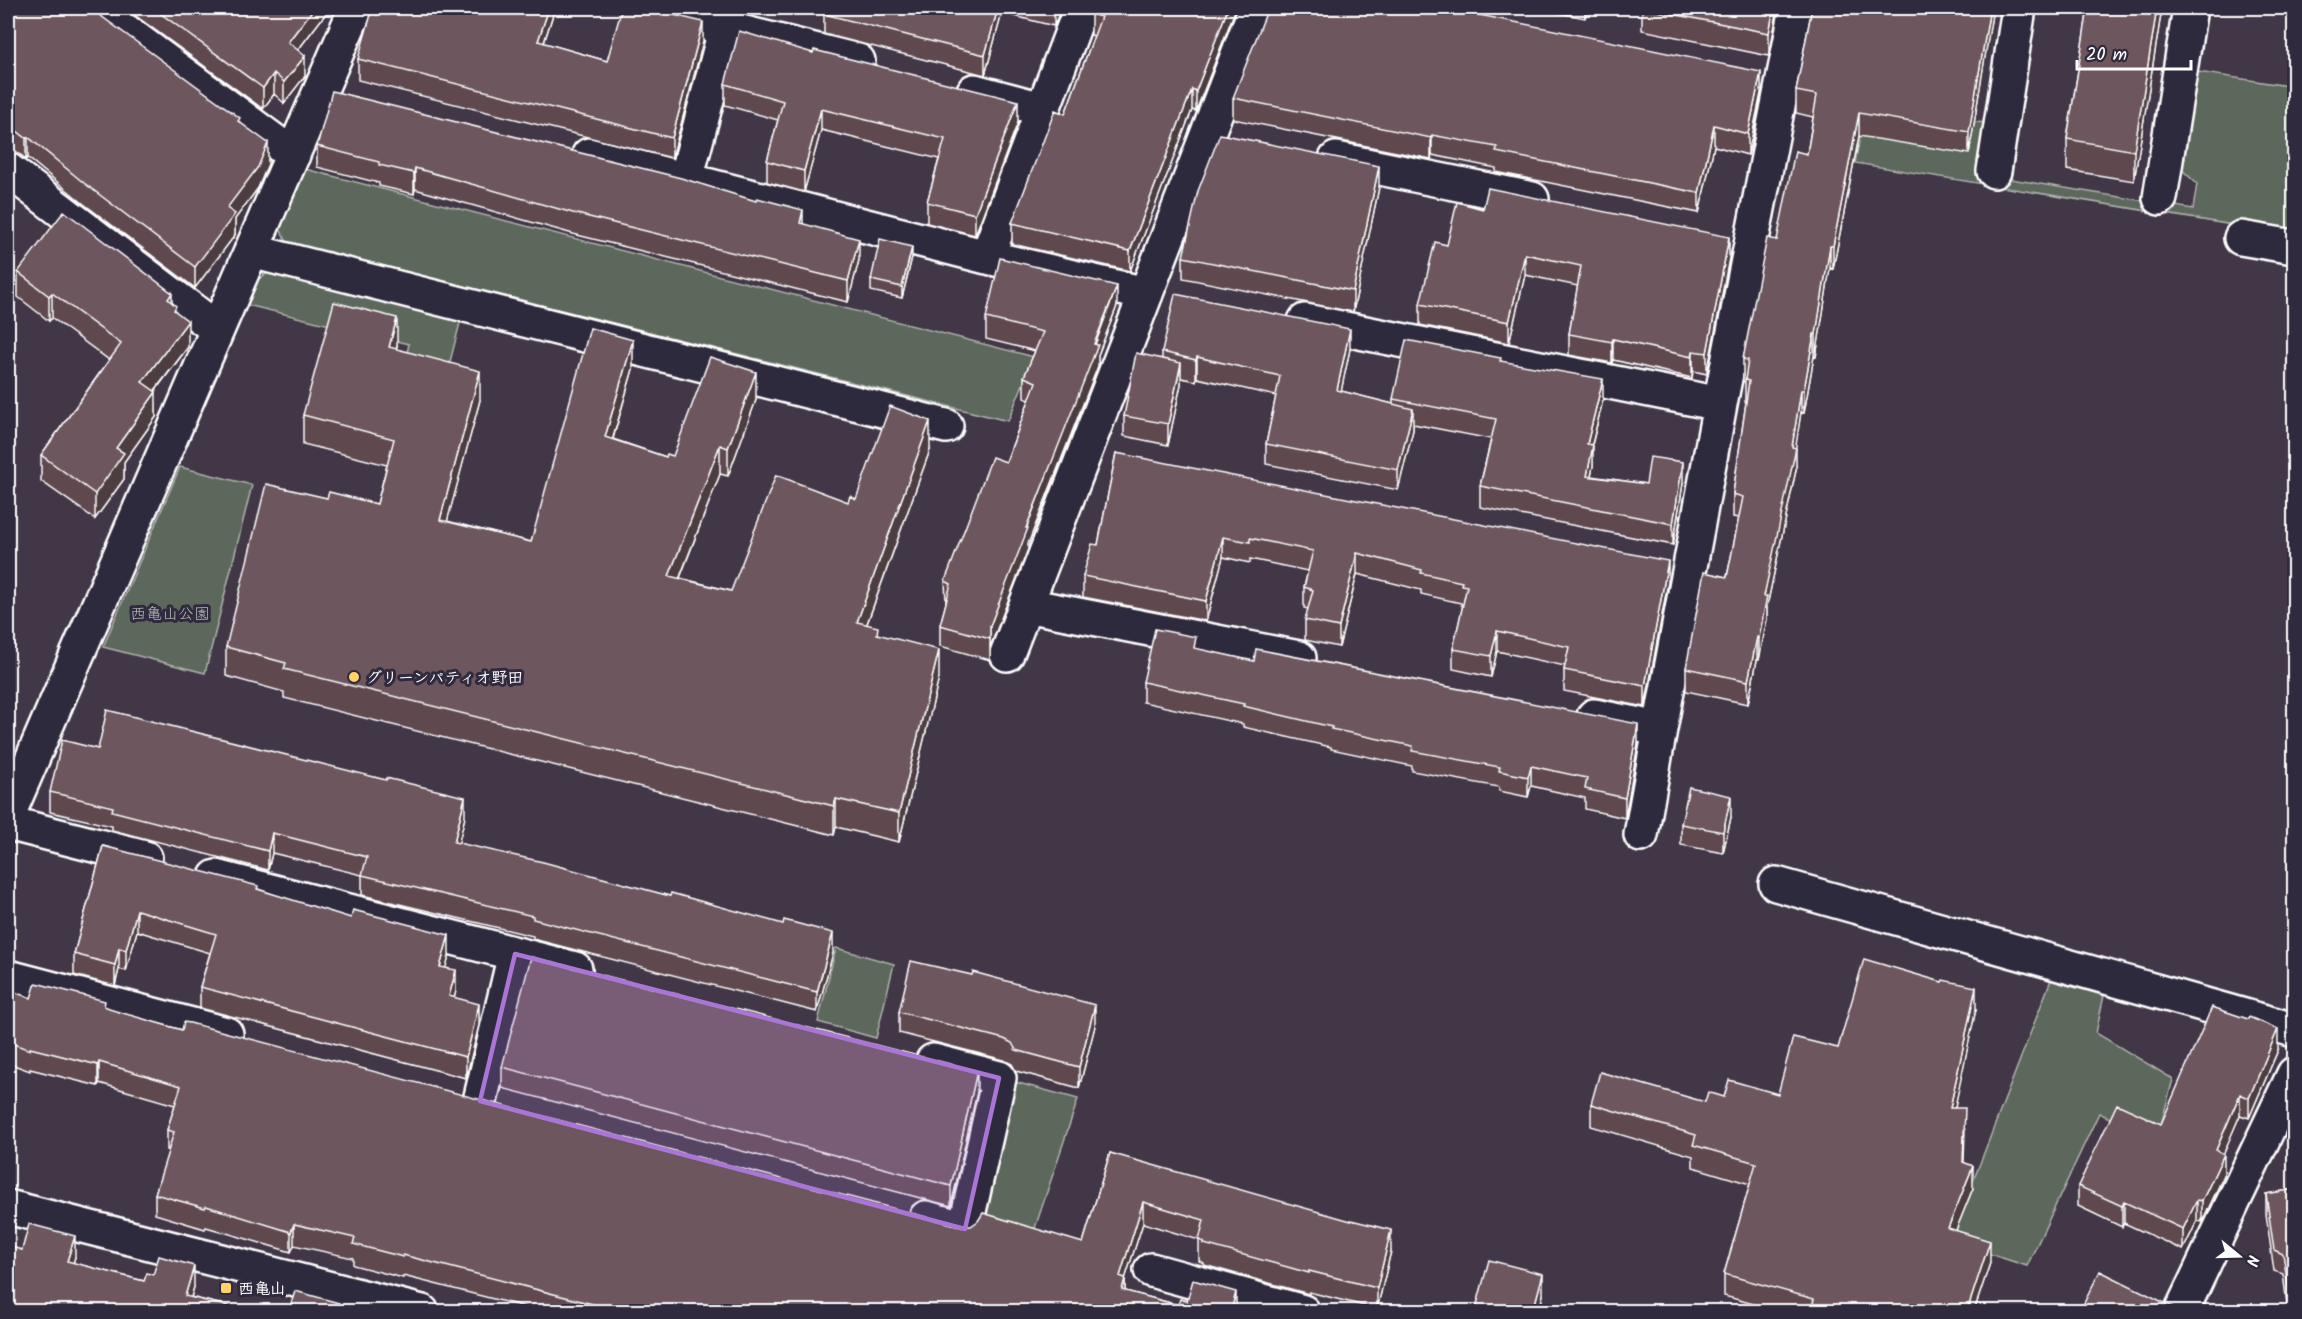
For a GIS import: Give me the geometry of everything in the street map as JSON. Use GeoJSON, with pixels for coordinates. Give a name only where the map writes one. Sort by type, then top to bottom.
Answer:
{"type":"FeatureCollection","features":[{"type":"Feature","properties":{"kind":"street"},"geometry":{"type":"LineString","coordinates":[[94,8],[293,155]]}},
{"type":"Feature","properties":{"kind":"street"},"geometry":{"type":"LineString","coordinates":[[356,8],[10,806],[181,868],[607,977]]}},
{"type":"Feature","properties":{"kind":"street"},"geometry":{"type":"LineString","coordinates":[[644,8],[728,17],[884,68]]}},
{"type":"Feature","properties":{"kind":"street"},"geometry":{"type":"LineString","coordinates":[[987,257],[1080,8]]}},
{"type":"Feature","properties":{"kind":"street"},"geometry":{"type":"LineString","coordinates":[[1007,654],[1085,448],[1155,293],[1220,136],[1256,8]]}},
{"type":"Feature","properties":{"kind":"street"},"geometry":{"type":"LineString","coordinates":[[1641,835],[1720,404],[1797,8]]}},
{"type":"Feature","properties":{"kind":"street"},"geometry":{"type":"LineString","coordinates":[[1994,171],[2019,8]]}},
{"type":"Feature","properties":{"kind":"street"},"geometry":{"type":"LineString","coordinates":[[2160,198],[2190,8]]}},
{"type":"Feature","properties":{"kind":"street"},"geometry":{"type":"LineString","coordinates":[[686,180],[728,17]]}},
{"type":"Feature","properties":{"kind":"street"},"geometry":{"type":"LineString","coordinates":[[1749,70],[1783,78]]}},
{"type":"Feature","properties":{"kind":"street"},"geometry":{"type":"LineString","coordinates":[[941,83],[1042,109]]}},
{"type":"Feature","properties":{"kind":"street"},"geometry":{"type":"LineString","coordinates":[[319,89],[354,98]]}},
{"type":"Feature","properties":{"kind":"street"},"geometry":{"type":"LineString","coordinates":[[560,148],[987,257],[1155,293]]}},
{"type":"Feature","properties":{"kind":"street"},"geometry":{"type":"LineString","coordinates":[[1312,154],[1567,206]]}},
{"type":"Feature","properties":{"kind":"street"},"geometry":{"type":"LineString","coordinates":[[8,170],[217,329]]}},
{"type":"Feature","properties":{"kind":"street"},"geometry":{"type":"LineString","coordinates":[[1717,236],[1752,243]]}},
{"type":"Feature","properties":{"kind":"street"},"geometry":{"type":"LineString","coordinates":[[2241,238],[2295,247]]}},
{"type":"Feature","properties":{"kind":"street"},"geometry":{"type":"LineString","coordinates":[[251,251],[946,426]]}},
{"type":"Feature","properties":{"kind":"street"},"geometry":{"type":"LineString","coordinates":[[1276,316],[1720,404]]}},
{"type":"Feature","properties":{"kind":"street"},"geometry":{"type":"LineString","coordinates":[[1085,448],[1120,455]]}},
{"type":"Feature","properties":{"kind":"street"},"geometry":{"type":"LineString","coordinates":[[1655,560],[1690,567]]}},
{"type":"Feature","properties":{"kind":"street"},"geometry":{"type":"LineString","coordinates":[[1026,605],[1331,665]]}},
{"type":"Feature","properties":{"kind":"street"},"geometry":{"type":"LineString","coordinates":[[1566,711],[1660,729]]}},
{"type":"Feature","properties":{"kind":"street"},"geometry":{"type":"LineString","coordinates":[[1776,884],[2295,1030]]}},
{"type":"Feature","properties":{"kind":"street"},"geometry":{"type":"LineString","coordinates":[[446,1092],[492,1104],[515,954]]}},
{"type":"Feature","properties":{"kind":"street"},"geometry":{"type":"LineString","coordinates":[[8,977],[250,1041]]}},
{"type":"Feature","properties":{"kind":"street"},"geometry":{"type":"LineString","coordinates":[[896,1210],[965,1229],[999,1078],[907,1054]]}},
{"type":"Feature","properties":{"kind":"street"},"geometry":{"type":"LineString","coordinates":[[2181,1311],[2295,1074]]}},
{"type":"Feature","properties":{"kind":"street"},"geometry":{"type":"LineString","coordinates":[[8,1208],[422,1311]]}},
{"type":"Feature","properties":{"kind":"street"},"geometry":{"type":"LineString","coordinates":[[1151,1270],[1303,1311]]}},
{"type":"Feature","properties":{"kind":"highlighted area"},"geometry":{"type":"Polygon","coordinates":[[[515,954],[999,1078],[965,1229],[480,1101],[515,954]]]}},
{"type":"Feature","properties":{"kind":"green space"},"geometry":{"type":"Polygon","coordinates":[[[1884,8],[1975,122],[1987,123],[1980,174],[2193,209],[2197,184],[2176,164],[2192,71],[2294,87],[2294,235],[1855,163],[1884,8]]]}},
{"type":"Feature","properties":{"kind":"green space"},"geometry":{"type":"Polygon","coordinates":[[[305,169],[1034,357],[1008,421],[287,242],[279,227],[305,169]]]}},
{"type":"Feature","properties":{"kind":"green space"},"geometry":{"type":"Polygon","coordinates":[[[271,271],[461,319],[444,385],[402,375],[409,344],[247,305],[258,279],[271,271]]]}},
{"type":"Feature","properties":{"kind":"green space","name":"西亀山公園"},"geometry":{"type":"Polygon","coordinates":[[[180,467],[252,485],[205,673],[103,647],[180,467]]]}},
{"type":"Feature","properties":{"kind":"green space"},"geometry":{"type":"Polygon","coordinates":[[[836,948],[894,964],[876,1038],[818,1022],[836,948]]]}},
{"type":"Feature","properties":{"kind":"green space"},"geometry":{"type":"Polygon","coordinates":[[[2054,972],[2106,986],[2096,1033],[2173,1079],[2157,1140],[2099,1113],[2027,1266],[1950,1241],[2054,972]]]}},
{"type":"Feature","properties":{"kind":"green space"},"geometry":{"type":"Polygon","coordinates":[[[1011,1081],[1078,1099],[1029,1246],[975,1230],[1011,1081]]]}},
{"type":"Feature","properties":{"kind":"building"},"geometry":{"type":"Polygon","coordinates":[[[8,8],[90,8],[240,118],[238,121],[268,143],[258,167],[227,208],[235,214],[195,267],[84,183],[28,137],[26,138],[8,124],[8,8]]]}},
{"type":"Feature","properties":{"kind":"building"},"geometry":{"type":"Polygon","coordinates":[[[153,8],[314,8],[288,42],[305,56],[284,82],[274,73],[263,88],[153,8]]]}},
{"type":"Feature","properties":{"kind":"building"},"geometry":{"type":"Polygon","coordinates":[[[379,8],[549,8],[538,41],[607,61],[622,8],[645,8],[703,22],[672,138],[358,59],[372,11],[377,15],[379,8]]]}},
{"type":"Feature","properties":{"kind":"building"},"geometry":{"type":"Polygon","coordinates":[[[825,8],[998,8],[985,55],[824,14],[825,8]]]}},
{"type":"Feature","properties":{"kind":"building"},"geometry":{"type":"Polygon","coordinates":[[[1093,8],[1228,8],[1196,91],[1192,89],[1130,251],[1012,223],[1055,110],[1065,114],[1101,17],[1091,14],[1093,8]]]}},
{"type":"Feature","properties":{"kind":"building"},"geometry":{"type":"Polygon","coordinates":[[[1268,8],[1445,8],[1761,72],[1748,134],[1714,125],[1699,193],[1496,152],[1497,147],[1432,135],[1431,138],[1233,98],[1268,8]]]}},
{"type":"Feature","properties":{"kind":"building"},"geometry":{"type":"Polygon","coordinates":[[[1642,8],[1774,8],[1769,33],[1642,8]]]}},
{"type":"Feature","properties":{"kind":"building"},"geometry":{"type":"Polygon","coordinates":[[[1812,8],[1990,8],[1969,132],[1859,113],[1833,246],[1830,246],[1816,334],[1814,334],[1804,390],[1801,390],[1792,447],[1796,448],[1764,596],[1767,596],[1759,638],[1757,637],[1748,681],[1686,668],[1704,572],[1727,577],[1743,497],[1733,494],[1749,381],[1745,380],[1748,360],[1743,359],[1767,238],[1777,240],[1795,151],[1807,154],[1817,95],[1796,91],[1812,8]]]}},
{"type":"Feature","properties":{"kind":"building"},"geometry":{"type":"Polygon","coordinates":[[[2088,8],[2157,8],[2134,151],[2067,139],[2088,8]]]}},
{"type":"Feature","properties":{"kind":"building"},"geometry":{"type":"Polygon","coordinates":[[[739,31],[813,53],[814,50],[1018,101],[975,214],[927,202],[945,139],[821,109],[804,171],[767,161],[783,101],[725,84],[739,31]]]}},
{"type":"Feature","properties":{"kind":"building"},"geometry":{"type":"Polygon","coordinates":[[[332,91],[681,178],[756,201],[757,198],[803,210],[800,223],[859,239],[848,281],[573,213],[415,168],[414,173],[379,165],[379,162],[317,146],[332,91]]]}},
{"type":"Feature","properties":{"kind":"building"},"geometry":{"type":"Polygon","coordinates":[[[1220,134],[1379,166],[1353,291],[1183,257],[1198,191],[1220,134]]]}},
{"type":"Feature","properties":{"kind":"building"},"geometry":{"type":"Polygon","coordinates":[[[1488,188],[1729,237],[1707,353],[1693,351],[1692,357],[1613,339],[1612,342],[1569,334],[1581,266],[1525,254],[1509,322],[1420,304],[1435,242],[1447,245],[1457,202],[1483,209],[1488,188]]]}},
{"type":"Feature","properties":{"kind":"building"},"geometry":{"type":"Polygon","coordinates":[[[64,211],[172,293],[168,299],[176,306],[174,310],[188,321],[142,382],[156,392],[116,448],[124,453],[95,494],[41,455],[121,344],[52,293],[49,296],[18,272],[64,211]]]}},
{"type":"Feature","properties":{"kind":"building"},"geometry":{"type":"Polygon","coordinates":[[[880,239],[912,247],[902,287],[871,280],[880,239]]]}},
{"type":"Feature","properties":{"kind":"building"},"geometry":{"type":"Polygon","coordinates":[[[1000,258],[1117,286],[1094,344],[1098,345],[990,626],[990,639],[940,625],[951,584],[945,581],[992,457],[1006,462],[1036,382],[1024,377],[1043,332],[986,318],[1000,258]]]}},
{"type":"Feature","properties":{"kind":"building"},"geometry":{"type":"Polygon","coordinates":[[[1175,294],[1350,329],[1337,390],[1413,409],[1398,470],[1266,444],[1280,376],[1197,357],[1196,360],[1162,352],[1175,294]]]}},
{"type":"Feature","properties":{"kind":"building"},"geometry":{"type":"Polygon","coordinates":[[[334,302],[397,318],[389,347],[480,371],[440,520],[531,542],[590,328],[633,340],[605,437],[666,457],[667,454],[673,456],[710,357],[756,372],[728,448],[720,445],[669,576],[731,591],[776,475],[848,502],[850,496],[856,499],[890,406],[930,421],[857,622],[878,627],[877,634],[939,650],[899,813],[836,799],[834,806],[284,669],[286,663],[226,647],[266,484],[327,498],[329,492],[377,504],[394,439],[303,415],[334,302]]]}},
{"type":"Feature","properties":{"kind":"building"},"geometry":{"type":"Polygon","coordinates":[[[1406,340],[1501,358],[1500,361],[1603,379],[1587,444],[1593,445],[1587,476],[1646,484],[1650,457],[1683,462],[1673,524],[1480,486],[1496,419],[1393,399],[1406,340]]]}},
{"type":"Feature","properties":{"kind":"building"},"geometry":{"type":"Polygon","coordinates":[[[1136,353],[1181,363],[1168,424],[1124,416],[1136,353]]]}},
{"type":"Feature","properties":{"kind":"building"},"geometry":{"type":"Polygon","coordinates":[[[1116,453],[1668,561],[1645,686],[1564,670],[1569,647],[1497,631],[1491,656],[1453,649],[1467,586],[1461,585],[1462,582],[1421,573],[1422,570],[1357,553],[1339,627],[1305,620],[1313,590],[1304,587],[1313,551],[1250,538],[1250,542],[1223,537],[1206,601],[1083,576],[1092,544],[1098,545],[1116,453]]]}},
{"type":"Feature","properties":{"kind":"building"},"geometry":{"type":"Polygon","coordinates":[[[1155,629],[1196,637],[1194,648],[1254,661],[1256,649],[1638,724],[1625,798],[1585,789],[1587,778],[1531,766],[1528,777],[1499,771],[1500,767],[1412,751],[1413,746],[1331,729],[1332,727],[1243,706],[1244,704],[1143,682],[1155,629]]]}},
{"type":"Feature","properties":{"kind":"building"},"geometry":{"type":"Polygon","coordinates":[[[107,710],[386,780],[386,778],[465,797],[454,842],[543,862],[670,896],[671,893],[783,924],[784,920],[833,933],[817,992],[533,919],[533,916],[362,875],[367,857],[272,833],[268,851],[112,811],[113,807],[50,792],[62,740],[98,749],[107,710]]]}},
{"type":"Feature","properties":{"kind":"building"},"geometry":{"type":"Polygon","coordinates":[[[1689,787],[1731,796],[1723,832],[1681,824],[1689,787]]]}},
{"type":"Feature","properties":{"kind":"building"},"geometry":{"type":"Polygon","coordinates":[[[103,846],[258,886],[257,889],[351,918],[353,910],[449,935],[440,967],[456,970],[449,996],[479,1004],[466,1057],[200,987],[216,934],[137,910],[126,950],[119,948],[115,965],[74,954],[103,846]]]}},
{"type":"Feature","properties":{"kind":"building"},"geometry":{"type":"Polygon","coordinates":[[[531,957],[977,1071],[951,1186],[502,1067],[531,957]]]}},
{"type":"Feature","properties":{"kind":"building"},"geometry":{"type":"Polygon","coordinates":[[[1864,959],[1942,982],[1943,980],[1976,987],[1950,1108],[1965,1108],[1963,1162],[1973,1166],[1948,1228],[1990,1241],[1967,1311],[1811,1311],[1814,1299],[1724,1274],[1756,1163],[1693,1145],[1696,1135],[1591,1104],[1600,1072],[1705,1102],[1708,1092],[1724,1097],[1729,1080],[1778,1094],[1793,1037],[1838,1048],[1864,959]]]}},
{"type":"Feature","properties":{"kind":"building"},"geometry":{"type":"Polygon","coordinates":[[[911,961],[972,975],[973,972],[1095,1005],[1079,1067],[1016,1050],[1012,1043],[1004,1039],[899,1012],[911,961]]]}},
{"type":"Feature","properties":{"kind":"building"},"geometry":{"type":"Polygon","coordinates":[[[36,983],[105,1001],[104,1006],[112,1010],[182,1030],[184,1022],[190,1023],[960,1226],[971,1226],[983,1213],[1083,1243],[1110,1153],[1351,1221],[1391,1230],[1377,1288],[1309,1271],[1309,1273],[1204,1244],[1199,1240],[1204,1220],[1143,1202],[1120,1276],[1125,1278],[1122,1290],[1178,1305],[1180,1299],[1187,1301],[1193,1280],[1236,1292],[1231,1311],[629,1311],[604,1305],[604,1307],[353,1244],[355,1238],[294,1224],[291,1232],[206,1206],[205,1208],[155,1194],[174,1132],[167,1130],[181,1086],[99,1062],[98,1065],[30,1048],[30,1050],[8,1042],[8,990],[31,998],[36,983]]]}},
{"type":"Feature","properties":{"kind":"building"},"geometry":{"type":"Polygon","coordinates":[[[2212,1007],[2248,1019],[2249,1017],[2278,1029],[2249,1098],[2240,1094],[2216,1150],[2224,1154],[2202,1201],[2197,1200],[2183,1229],[2124,1202],[2122,1206],[2078,1186],[2117,1104],[2161,1124],[2212,1007]]]}},
{"type":"Feature","properties":{"kind":"building"},"geometry":{"type":"Polygon","coordinates":[[[2295,1189],[2295,1291],[2289,1292],[2283,1254],[2274,1250],[2266,1194],[2295,1189]]]}},
{"type":"Feature","properties":{"kind":"building"},"geometry":{"type":"Polygon","coordinates":[[[29,1224],[75,1236],[67,1261],[144,1281],[147,1273],[153,1275],[159,1256],[194,1266],[185,1296],[248,1311],[139,1311],[124,1307],[123,1311],[8,1311],[8,1246],[22,1250],[29,1224]]]}},
{"type":"Feature","properties":{"kind":"building"},"geometry":{"type":"Polygon","coordinates":[[[1489,1260],[1543,1274],[1533,1311],[1482,1311],[1476,1308],[1489,1260]]]}},
{"type":"Feature","properties":{"kind":"building"},"geometry":{"type":"Polygon","coordinates":[[[2100,1271],[2177,1309],[2080,1311],[2100,1271]]]}},
{"type":"Feature","properties":{"kind":"building"},"geometry":{"type":"Polygon","coordinates":[[[295,1291],[339,1303],[336,1311],[289,1311],[295,1291]]]}},
{"type":"Feature","properties":{"kind":"building"},"geometry":{"type":"Polygon","coordinates":[[[1669,1308],[1684,1311],[1668,1311],[1669,1308]]]}},
{"type":"Feature","properties":{"kind":"place","name":"グリーンパティオ野田"},"geometry":{"type":"Point","coordinates":[354,677]}},
{"type":"Feature","properties":{"kind":"place","name":"西亀山"},"geometry":{"type":"Point","coordinates":[226,1288]}}]}
